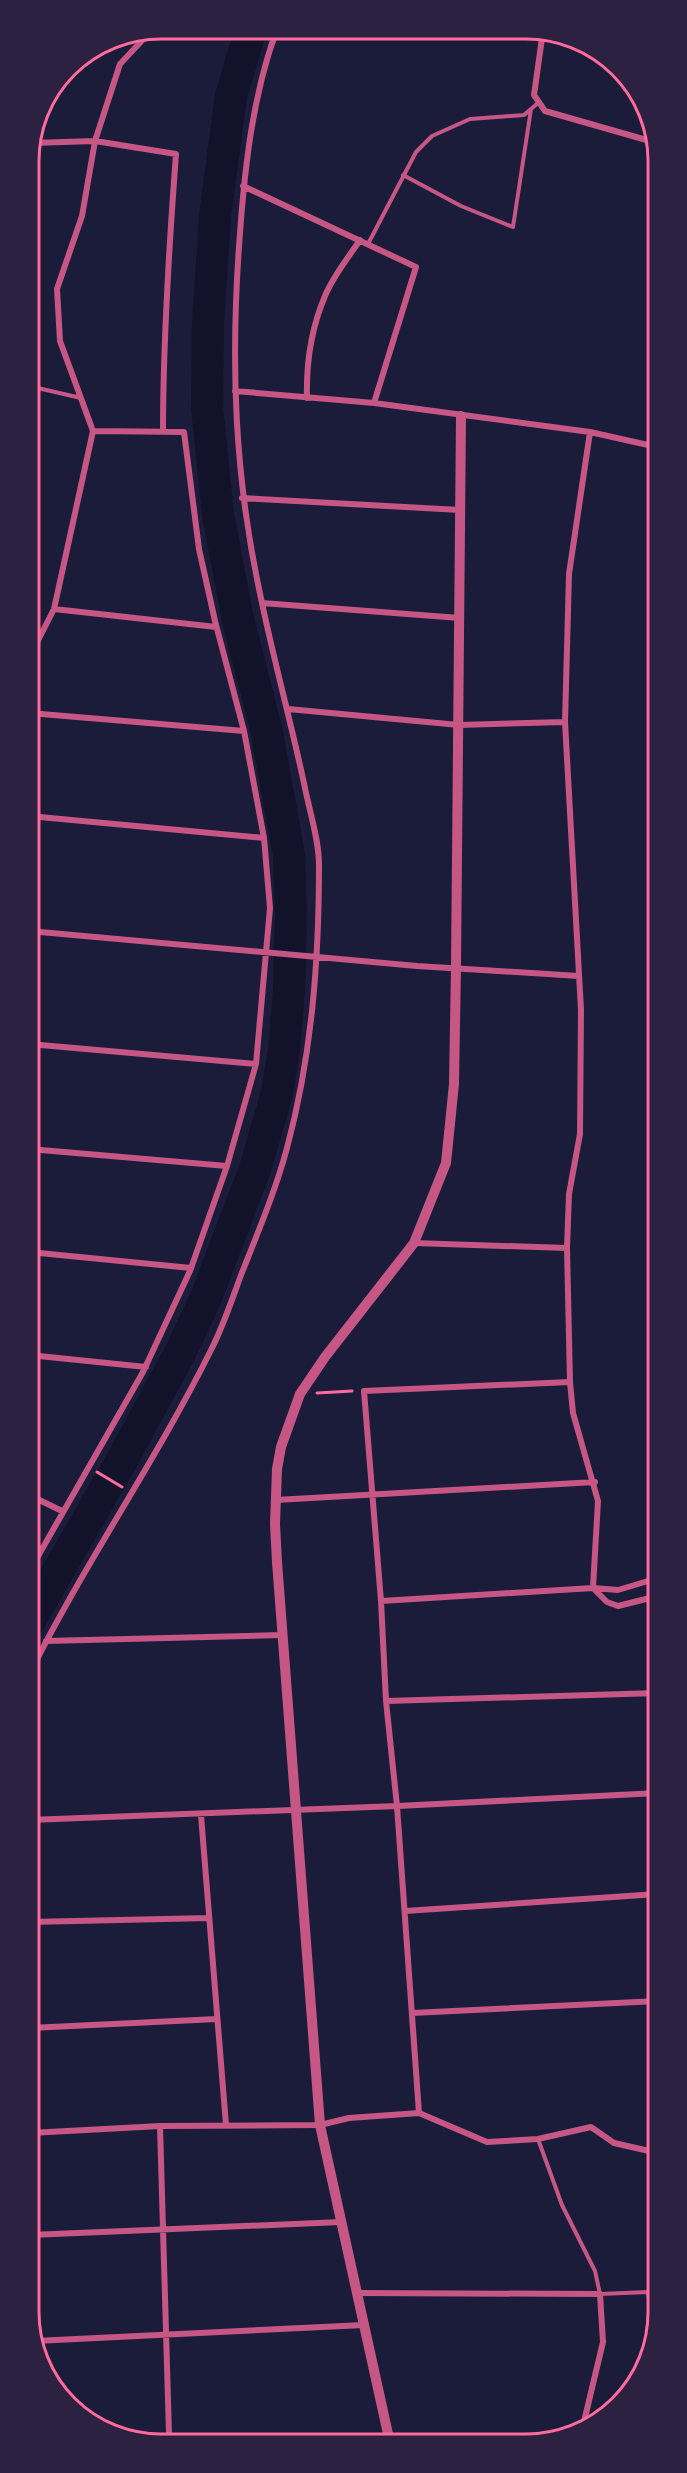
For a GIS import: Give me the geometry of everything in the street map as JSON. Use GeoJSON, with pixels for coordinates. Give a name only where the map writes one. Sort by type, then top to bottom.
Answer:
{"type":"FeatureCollection","features":[{"type":"Feature","properties":{"kind":"street"},"geometry":{"type":"LineString","coordinates":[[39,1655],[213,1348],[287,1149],[308,1048],[318,957],[319,858],[288,709],[262,603],[242,498],[236,436],[235,298],[244,170],[265,63],[273,39]]}},
{"type":"Feature","properties":{"kind":"street"},"geometry":{"type":"LineString","coordinates":[[39,638],[54,609],[93,431],[60,341],[57,289],[82,216],[94,141],[120,64],[142,40]]}},
{"type":"Feature","properties":{"kind":"street"},"geometry":{"type":"LineString","coordinates":[[541,40],[534,95],[545,111],[646,139]]}},
{"type":"Feature","properties":{"kind":"street"},"geometry":{"type":"LineString","coordinates":[[40,143],[94,141],[176,154],[167,265],[163,432]]}},
{"type":"Feature","properties":{"kind":"street"},"geometry":{"type":"LineString","coordinates":[[243,186],[416,267],[374,403]]}},
{"type":"Feature","properties":{"kind":"street"},"geometry":{"type":"LineString","coordinates":[[307,398],[306,369],[311,340],[325,295],[360,240]]}},
{"type":"Feature","properties":{"kind":"street"},"geometry":{"type":"LineString","coordinates":[[235,391],[374,403],[590,432],[648,445]]}},
{"type":"Feature","properties":{"kind":"street"},"geometry":{"type":"LineString","coordinates":[[388,2434],[320,2125],[277,1562],[277,1468],[300,1394],[325,1357],[414,1243],[446,1163],[453,1084],[456,967],[461,416]]}},
{"type":"Feature","properties":{"kind":"street"},"geometry":{"type":"LineString","coordinates":[[39,1554],[146,1367],[191,1268],[227,1167],[256,1064],[268,953],[270,908],[264,838],[244,731],[216,627],[199,549],[184,432],[93,431]]}},
{"type":"Feature","properties":{"kind":"street"},"geometry":{"type":"LineString","coordinates":[[590,432],[569,574],[565,722],[581,1010],[580,1134],[569,1194],[567,1248],[570,1382],[573,1413],[595,1482],[598,1501],[593,1588],[607,1602],[618,1606],[648,1598]]}},
{"type":"Feature","properties":{"kind":"street"},"geometry":{"type":"LineString","coordinates":[[242,498],[460,510]]}},
{"type":"Feature","properties":{"kind":"street"},"geometry":{"type":"LineString","coordinates":[[262,603],[459,618]]}},
{"type":"Feature","properties":{"kind":"street"},"geometry":{"type":"LineString","coordinates":[[54,609],[216,627]]}},
{"type":"Feature","properties":{"kind":"street"},"geometry":{"type":"LineString","coordinates":[[288,709],[459,725],[565,722]]}},
{"type":"Feature","properties":{"kind":"street"},"geometry":{"type":"LineString","coordinates":[[39,714],[244,731]]}},
{"type":"Feature","properties":{"kind":"street"},"geometry":{"type":"LineString","coordinates":[[39,817],[264,838]]}},
{"type":"Feature","properties":{"kind":"street"},"geometry":{"type":"LineString","coordinates":[[39,932],[417,966],[579,976]]}},
{"type":"Feature","properties":{"kind":"street"},"geometry":{"type":"LineString","coordinates":[[39,1045],[256,1064]]}},
{"type":"Feature","properties":{"kind":"street"},"geometry":{"type":"LineString","coordinates":[[39,1150],[227,1167]]}},
{"type":"Feature","properties":{"kind":"street"},"geometry":{"type":"LineString","coordinates":[[414,1243],[567,1248]]}},
{"type":"Feature","properties":{"kind":"street"},"geometry":{"type":"LineString","coordinates":[[39,1253],[191,1268]]}},
{"type":"Feature","properties":{"kind":"street"},"geometry":{"type":"LineString","coordinates":[[39,1356],[146,1367]]}},
{"type":"Feature","properties":{"kind":"street"},"geometry":{"type":"LineString","coordinates":[[418,2113],[405,1911],[386,1701],[381,1601],[364,1390],[570,1382]]}},
{"type":"Feature","properties":{"kind":"street"},"geometry":{"type":"LineString","coordinates":[[276,1500],[595,1482]]}},
{"type":"Feature","properties":{"kind":"street"},"geometry":{"type":"LineString","coordinates":[[39,1500],[62,1511]]}},
{"type":"Feature","properties":{"kind":"street"},"geometry":{"type":"LineString","coordinates":[[381,1601],[593,1588],[618,1590],[648,1581]]}},
{"type":"Feature","properties":{"kind":"street"},"geometry":{"type":"LineString","coordinates":[[46,1641],[282,1635]]}},
{"type":"Feature","properties":{"kind":"street"},"geometry":{"type":"LineString","coordinates":[[386,1701],[648,1693]]}},
{"type":"Feature","properties":{"kind":"street"},"geometry":{"type":"LineString","coordinates":[[39,1820],[296,1811],[648,1793]]}},
{"type":"Feature","properties":{"kind":"street"},"geometry":{"type":"LineString","coordinates":[[201,1815],[226,2125]]}},
{"type":"Feature","properties":{"kind":"street"},"geometry":{"type":"LineString","coordinates":[[405,1911],[648,1895]]}},
{"type":"Feature","properties":{"kind":"street"},"geometry":{"type":"LineString","coordinates":[[39,1922],[209,1918]]}},
{"type":"Feature","properties":{"kind":"street"},"geometry":{"type":"LineString","coordinates":[[412,2013],[648,2001]]}},
{"type":"Feature","properties":{"kind":"street"},"geometry":{"type":"LineString","coordinates":[[39,2028],[218,2019]]}},
{"type":"Feature","properties":{"kind":"street"},"geometry":{"type":"LineString","coordinates":[[39,2133],[160,2126],[320,2125],[349,2118],[418,2113],[487,2142],[538,2139],[591,2127],[614,2143],[648,2151]]}},
{"type":"Feature","properties":{"kind":"street"},"geometry":{"type":"LineString","coordinates":[[160,2126],[169,2434]]}},
{"type":"Feature","properties":{"kind":"street"},"geometry":{"type":"LineString","coordinates":[[39,2235],[341,2222]]}},
{"type":"Feature","properties":{"kind":"street"},"geometry":{"type":"LineString","coordinates":[[356,2293],[600,2294],[603,2342],[585,2418]]}},
{"type":"Feature","properties":{"kind":"street"},"geometry":{"type":"LineString","coordinates":[[42,2341],[364,2325]]}},
{"type":"Feature","properties":{"kind":"lane"},"geometry":{"type":"LineString","coordinates":[[368,244],[416,152],[432,136],[471,119],[524,115],[538,103]]}},
{"type":"Feature","properties":{"kind":"lane"},"geometry":{"type":"LineString","coordinates":[[403,175],[461,206],[513,227],[531,109]]}},
{"type":"Feature","properties":{"kind":"lane"},"geometry":{"type":"LineString","coordinates":[[39,388],[81,398]]}},
{"type":"Feature","properties":{"kind":"lane"},"geometry":{"type":"LineString","coordinates":[[538,2139],[562,2205],[595,2271],[600,2294],[648,2292]]}},
{"type":"Feature","properties":{"kind":"path"},"geometry":{"type":"LineString","coordinates":[[300,1394],[364,1390]]}},
{"type":"Feature","properties":{"kind":"path"},"geometry":{"type":"LineString","coordinates":[[95,1472],[126,1490]]}},
{"type":"Feature","properties":{"kind":"waterway"},"geometry":{"type":"LineString","coordinates":[[39,1605],[122,1460],[180,1353],[205,1300],[255,1169],[277,1093],[284,1050],[289,990],[291,917],[289,855],[267,733],[238,619],[218,515],[207,407],[208,323],[215,216],[231,96],[248,39]]}}]}
